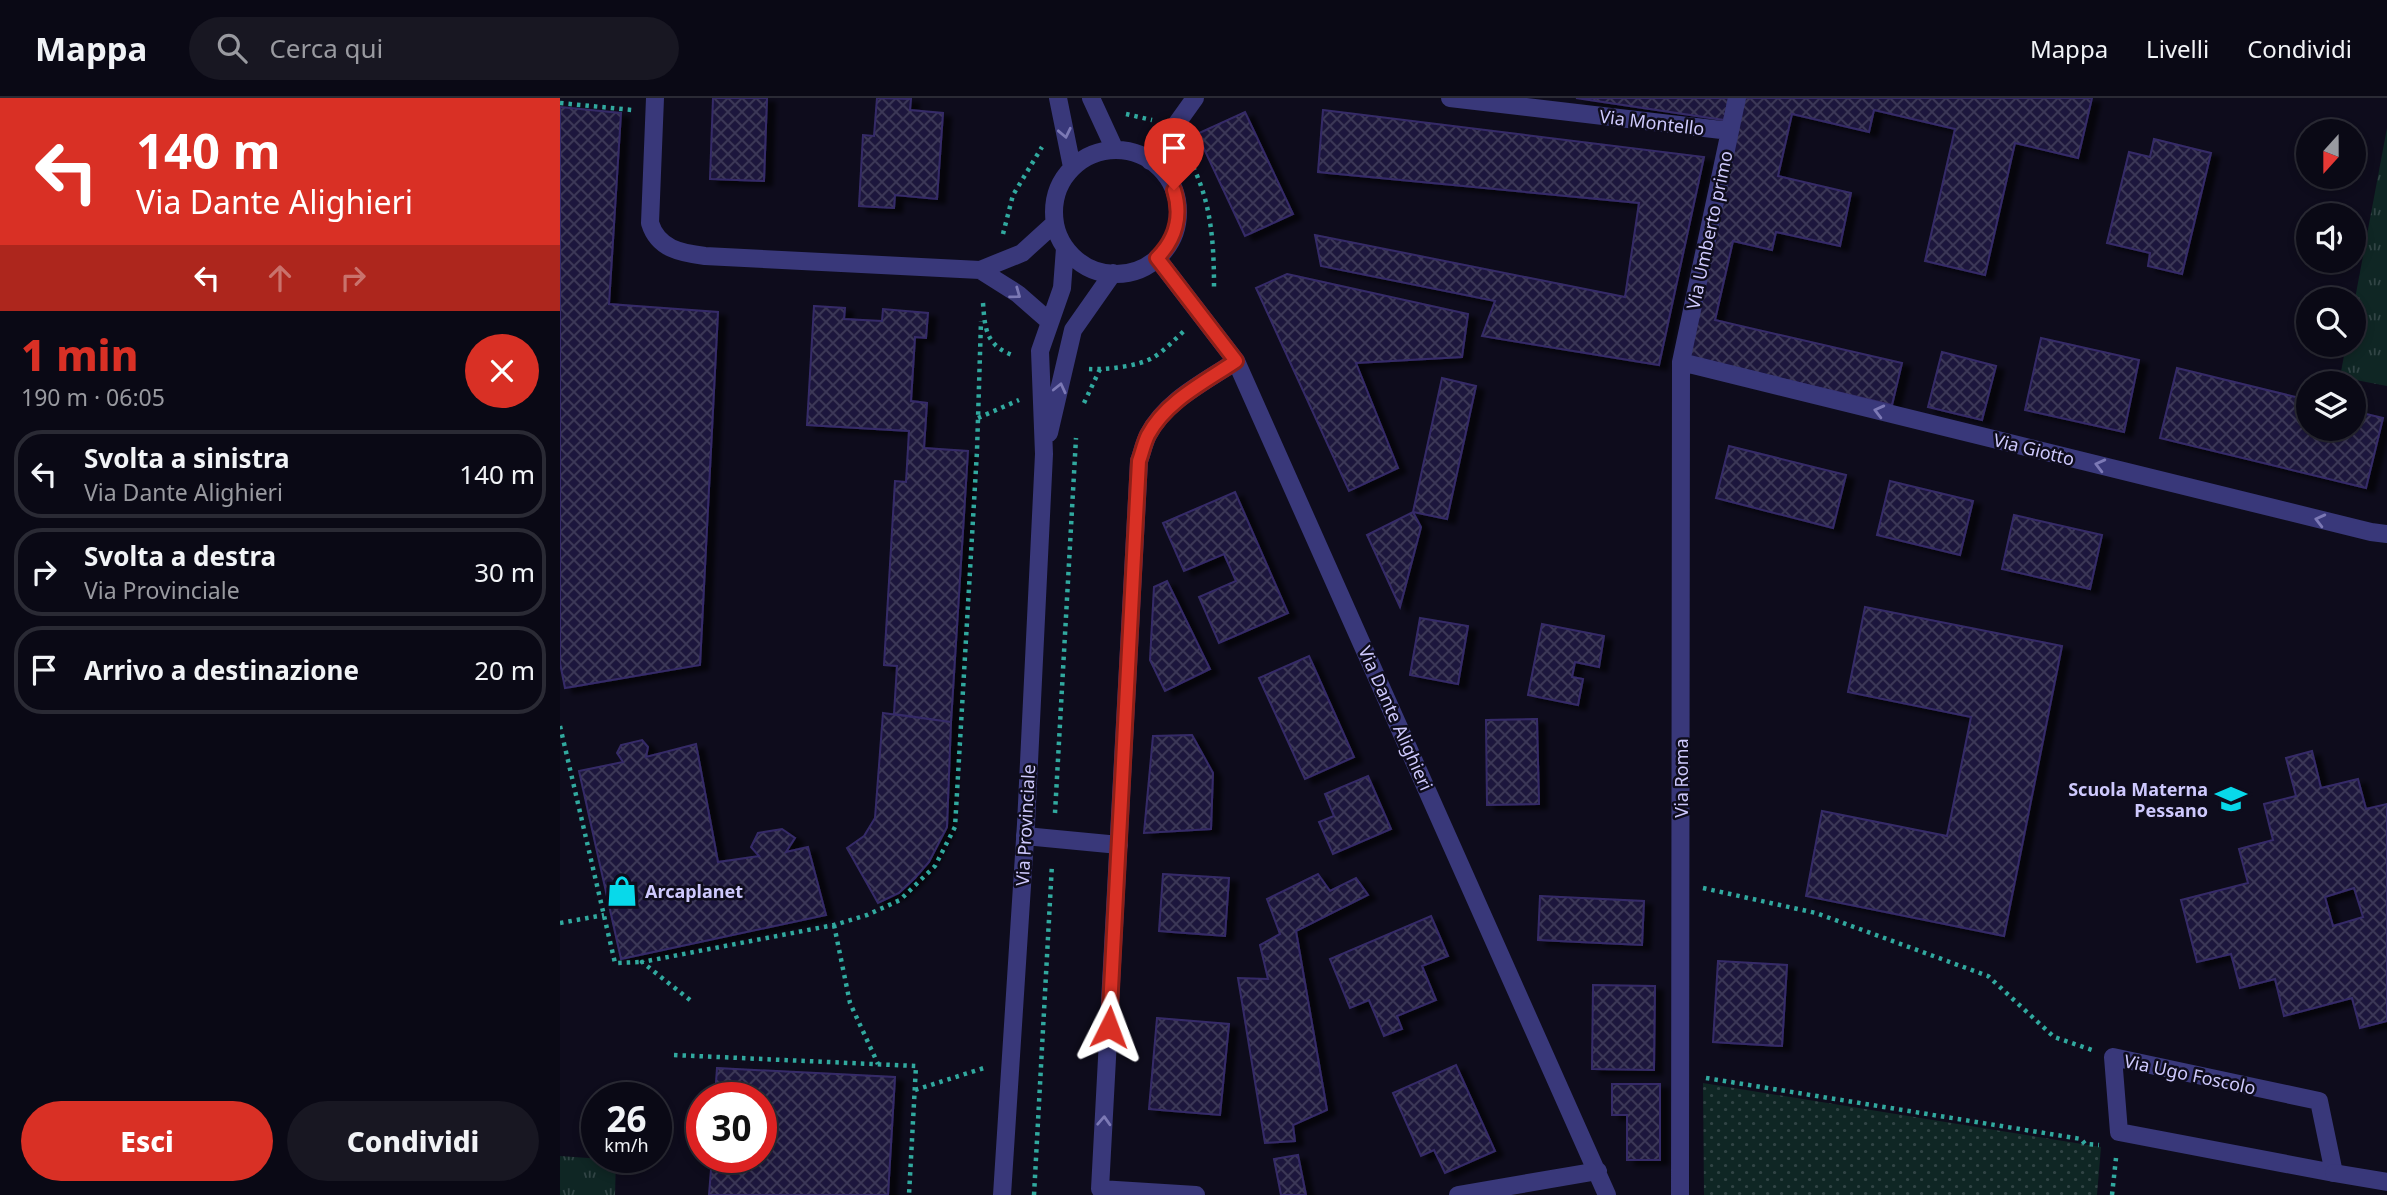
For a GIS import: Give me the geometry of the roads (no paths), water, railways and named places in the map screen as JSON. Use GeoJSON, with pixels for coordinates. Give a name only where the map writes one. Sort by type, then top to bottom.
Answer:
{"type":"FeatureCollection","features":[{"type":"Feature","properties":{"kind":"street"},"geometry":{"type":"LineString","coordinates":[[1058,98],[1072,167],[1097,152],[1130,152],[1150,161],[1163,171],[1171,185],[1177,206],[1174,234],[1168,245],[1157,258],[1140,269],[1113,273],[1087,267],[1065,248]]}},
{"type":"Feature","properties":{"kind":"street"},"geometry":{"type":"LineString","coordinates":[[1150,161],[1195,98]]}},
{"type":"Feature","properties":{"kind":"street","name":"Via Montello"},"geometry":{"type":"LineString","coordinates":[[1450,98],[1730,131]]}},
{"type":"Feature","properties":{"kind":"street","name":"Via Umberto primo"},"geometry":{"type":"LineString","coordinates":[[1681,362],[1737,98]]}},
{"type":"Feature","properties":{"kind":"street"},"geometry":{"type":"LineString","coordinates":[[655,105],[650,223],[656,237],[671,249],[705,256],[980,270],[1022,253],[1055,223]]}},
{"type":"Feature","properties":{"kind":"street"},"geometry":{"type":"LineString","coordinates":[[1094,105],[1115,150]]}},
{"type":"Feature","properties":{"kind":"street","name":"Via Provinciale"},"geometry":{"type":"LineString","coordinates":[[1002,1195],[1025,836],[1044,454],[1040,351],[1062,288],[1065,248],[1055,223],[1056,194],[1072,167]]}},
{"type":"Feature","properties":{"kind":"street","name":"Via Dante Alighieri"},"geometry":{"type":"LineString","coordinates":[[1157,258],[1236,361],[1607,1195]]}},
{"type":"Feature","properties":{"kind":"street"},"geometry":{"type":"LineString","coordinates":[[980,270],[1018,295],[1050,322]]}},
{"type":"Feature","properties":{"kind":"street","name":"Via Provinciale"},"geometry":{"type":"LineString","coordinates":[[1044,454],[1073,330],[1113,273]]}},
{"type":"Feature","properties":{"kind":"street"},"geometry":{"type":"LineString","coordinates":[[1196,1195],[1100,1189],[1139,461],[1147,436],[1160,416],[1176,401],[1236,361]]}},
{"type":"Feature","properties":{"kind":"street","name":"Via Giotto"},"geometry":{"type":"LineString","coordinates":[[1681,362],[2371,533],[2387,534]]}},
{"type":"Feature","properties":{"kind":"street","name":"Via Roma"},"geometry":{"type":"LineString","coordinates":[[1681,362],[1681,1195]]}},
{"type":"Feature","properties":{"kind":"street"},"geometry":{"type":"LineString","coordinates":[[1025,836],[1119,845]]}},
{"type":"Feature","properties":{"kind":"street","name":"Via Ugo Foscolo"},"geometry":{"type":"LineString","coordinates":[[2333,1172],[2319,1101],[2113,1057],[2119,1132],[2333,1172],[2387,1182]]}},
{"type":"Feature","properties":{"kind":"street"},"geometry":{"type":"LineString","coordinates":[[1458,1195],[1598,1171]]}},
{"type":"Feature","properties":{"kind":"place","name":"Scuola Materna Pessano"},"geometry":{"type":"Point","coordinates":[2231,799]}},
{"type":"Feature","properties":{"kind":"place","name":"Arcaplanet"},"geometry":{"type":"Point","coordinates":[622,891]}}]}
